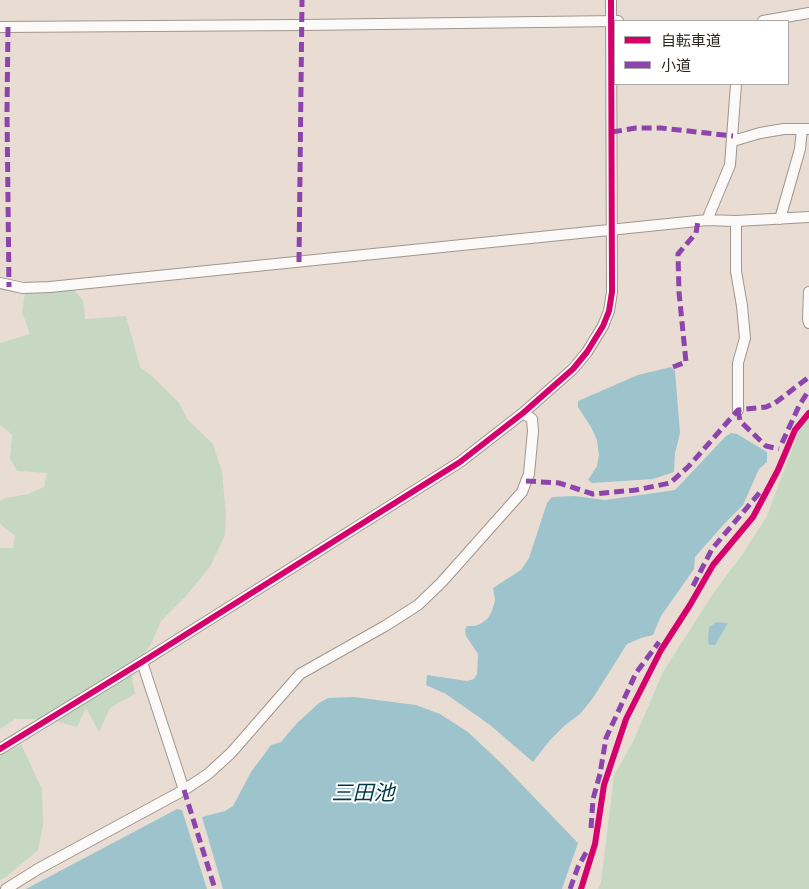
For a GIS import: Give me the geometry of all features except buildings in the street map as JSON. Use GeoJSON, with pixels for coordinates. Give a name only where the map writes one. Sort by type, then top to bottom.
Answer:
{"type":"FeatureCollection","features":[{"type":"Feature","properties":{"kind":"street"},"geometry":{"type":"LineString","coordinates":[[611,0],[615,20]]}},
{"type":"Feature","properties":{"kind":"street"},"geometry":{"type":"LineString","coordinates":[[769,20],[809,13]]}},
{"type":"Feature","properties":{"kind":"street"},"geometry":{"type":"LineString","coordinates":[[0,27],[614,21]]}},
{"type":"Feature","properties":{"kind":"street"},"geometry":{"type":"LineString","coordinates":[[0,749],[460,462],[523,413],[573,369],[604,326],[612,292],[614,85]]}},
{"type":"Feature","properties":{"kind":"street"},"geometry":{"type":"LineString","coordinates":[[707,220],[730,165],[736,85]]}},
{"type":"Feature","properties":{"kind":"street"},"geometry":{"type":"LineString","coordinates":[[733,141],[776,130],[805,129],[780,219]]}},
{"type":"Feature","properties":{"kind":"street"},"geometry":{"type":"LineString","coordinates":[[0,283],[23,288],[50,287],[707,220],[736,221],[809,217]]}},
{"type":"Feature","properties":{"kind":"street"},"geometry":{"type":"LineString","coordinates":[[736,221],[736,271],[745,338],[738,363],[738,410]]}},
{"type":"Feature","properties":{"kind":"street"},"geometry":{"type":"LineString","coordinates":[[809,292],[809,323]]}},
{"type":"Feature","properties":{"kind":"street"},"geometry":{"type":"LineString","coordinates":[[6,889],[38,869],[184,790],[208,774],[231,753],[300,674],[418,605],[441,583],[522,492],[529,474],[533,431],[532,419],[523,413]]}},
{"type":"Feature","properties":{"kind":"street"},"geometry":{"type":"LineString","coordinates":[[142,662],[184,790]]}},
{"type":"Feature","properties":{"kind":"path"},"geometry":{"type":"LineString","coordinates":[[788,889],[788,851],[766,808],[765,799],[774,754],[779,745],[809,730]]}},
{"type":"Feature","properties":{"kind":"green space"},"geometry":{"type":"Polygon","coordinates":[[[73,289],[83,300],[85,319],[126,316],[140,367],[152,376],[179,403],[188,420],[213,444],[222,472],[226,514],[225,535],[210,567],[186,596],[161,621],[151,644],[131,672],[135,694],[110,708],[99,732],[86,708],[77,727],[48,719],[15,719],[0,729],[0,548],[13,548],[15,536],[0,524],[0,501],[28,494],[44,487],[47,473],[17,471],[10,458],[12,434],[0,425],[0,343],[30,334],[22,312],[25,293],[73,289]]]}},
{"type":"Feature","properties":{"kind":"green space"},"geometry":{"type":"Polygon","coordinates":[[[809,419],[809,889],[598,889],[601,882],[614,775],[633,742],[663,672],[714,592],[742,555],[767,516],[801,425],[809,419]]]}},
{"type":"Feature","properties":{"kind":"green space"},"geometry":{"type":"Polygon","coordinates":[[[21,744],[42,789],[43,825],[38,850],[0,880],[0,755],[21,744]]]}},
{"type":"Feature","properties":{"kind":"water"},"geometry":{"type":"Polygon","coordinates":[[[671,367],[675,371],[680,433],[675,453],[674,472],[653,479],[592,483],[588,480],[597,466],[599,455],[597,440],[578,407],[578,401],[638,375],[671,367]]]}},
{"type":"Feature","properties":{"kind":"water"},"geometry":{"type":"Polygon","coordinates":[[[731,433],[737,434],[767,452],[767,462],[759,469],[743,505],[695,557],[694,569],[661,616],[653,635],[627,644],[593,698],[580,714],[550,740],[533,762],[490,725],[446,694],[426,685],[427,675],[467,681],[474,679],[477,674],[478,654],[466,636],[465,630],[467,626],[475,626],[488,618],[495,600],[493,588],[521,570],[529,558],[547,503],[552,497],[574,496],[605,500],[675,490],[731,433]]]}},
{"type":"Feature","properties":{"kind":"water"},"geometry":{"type":"Polygon","coordinates":[[[717,622],[728,623],[715,645],[709,645],[709,627],[717,622]]]}},
{"type":"Feature","properties":{"kind":"water","name":"三田池"},"geometry":{"type":"Polygon","coordinates":[[[354,697],[416,705],[440,714],[468,732],[504,766],[578,843],[562,889],[223,889],[202,817],[225,811],[233,806],[251,772],[271,745],[281,742],[297,723],[319,703],[328,698],[354,697]]]}},
{"type":"Feature","properties":{"kind":"water"},"geometry":{"type":"Polygon","coordinates":[[[177,809],[182,810],[207,889],[26,889],[177,809]]]}},
{"type":"Feature","properties":{"kind":"marked path"},"geometry":{"type":"LineString","coordinates":[[299,262],[302,0]]}},
{"type":"Feature","properties":{"kind":"marked path"},"geometry":{"type":"LineString","coordinates":[[8,27],[9,287]]}},
{"type":"Feature","properties":{"kind":"marked path"},"geometry":{"type":"LineString","coordinates":[[612,132],[636,128],[661,128],[733,136]]}},
{"type":"Feature","properties":{"kind":"marked path"},"geometry":{"type":"LineString","coordinates":[[673,367],[686,362],[679,292],[678,254],[696,233],[698,221]]}},
{"type":"Feature","properties":{"kind":"marked path"},"geometry":{"type":"LineString","coordinates":[[526,481],[559,483],[593,494],[636,490],[670,483],[689,466],[738,410],[766,407],[775,403],[809,377]]}},
{"type":"Feature","properties":{"kind":"marked path"},"geometry":{"type":"LineString","coordinates":[[782,443],[799,406],[809,390]]}},
{"type":"Feature","properties":{"kind":"marked path"},"geometry":{"type":"LineString","coordinates":[[738,410],[740,421],[766,446],[779,449]]}},
{"type":"Feature","properties":{"kind":"marked path"},"geometry":{"type":"LineString","coordinates":[[693,586],[712,549],[761,491]]}},
{"type":"Feature","properties":{"kind":"marked path"},"geometry":{"type":"LineString","coordinates":[[591,828],[593,799],[600,774],[606,738],[636,673],[659,642]]}},
{"type":"Feature","properties":{"kind":"marked path"},"geometry":{"type":"LineString","coordinates":[[184,790],[215,889]]}},
{"type":"Feature","properties":{"kind":"marked path"},"geometry":{"type":"LineString","coordinates":[[570,889],[578,867],[587,851]]}},
{"type":"Feature","properties":{"kind":"cycle path"},"geometry":{"type":"LineString","coordinates":[[0,749],[460,462],[523,413],[573,369],[587,352],[603,326],[609,311],[612,292],[611,0]]}},
{"type":"Feature","properties":{"kind":"cycle path"},"geometry":{"type":"LineString","coordinates":[[581,889],[595,844],[604,785],[626,719],[661,650],[713,565],[753,517],[778,470],[795,430],[809,413]]}}]}
